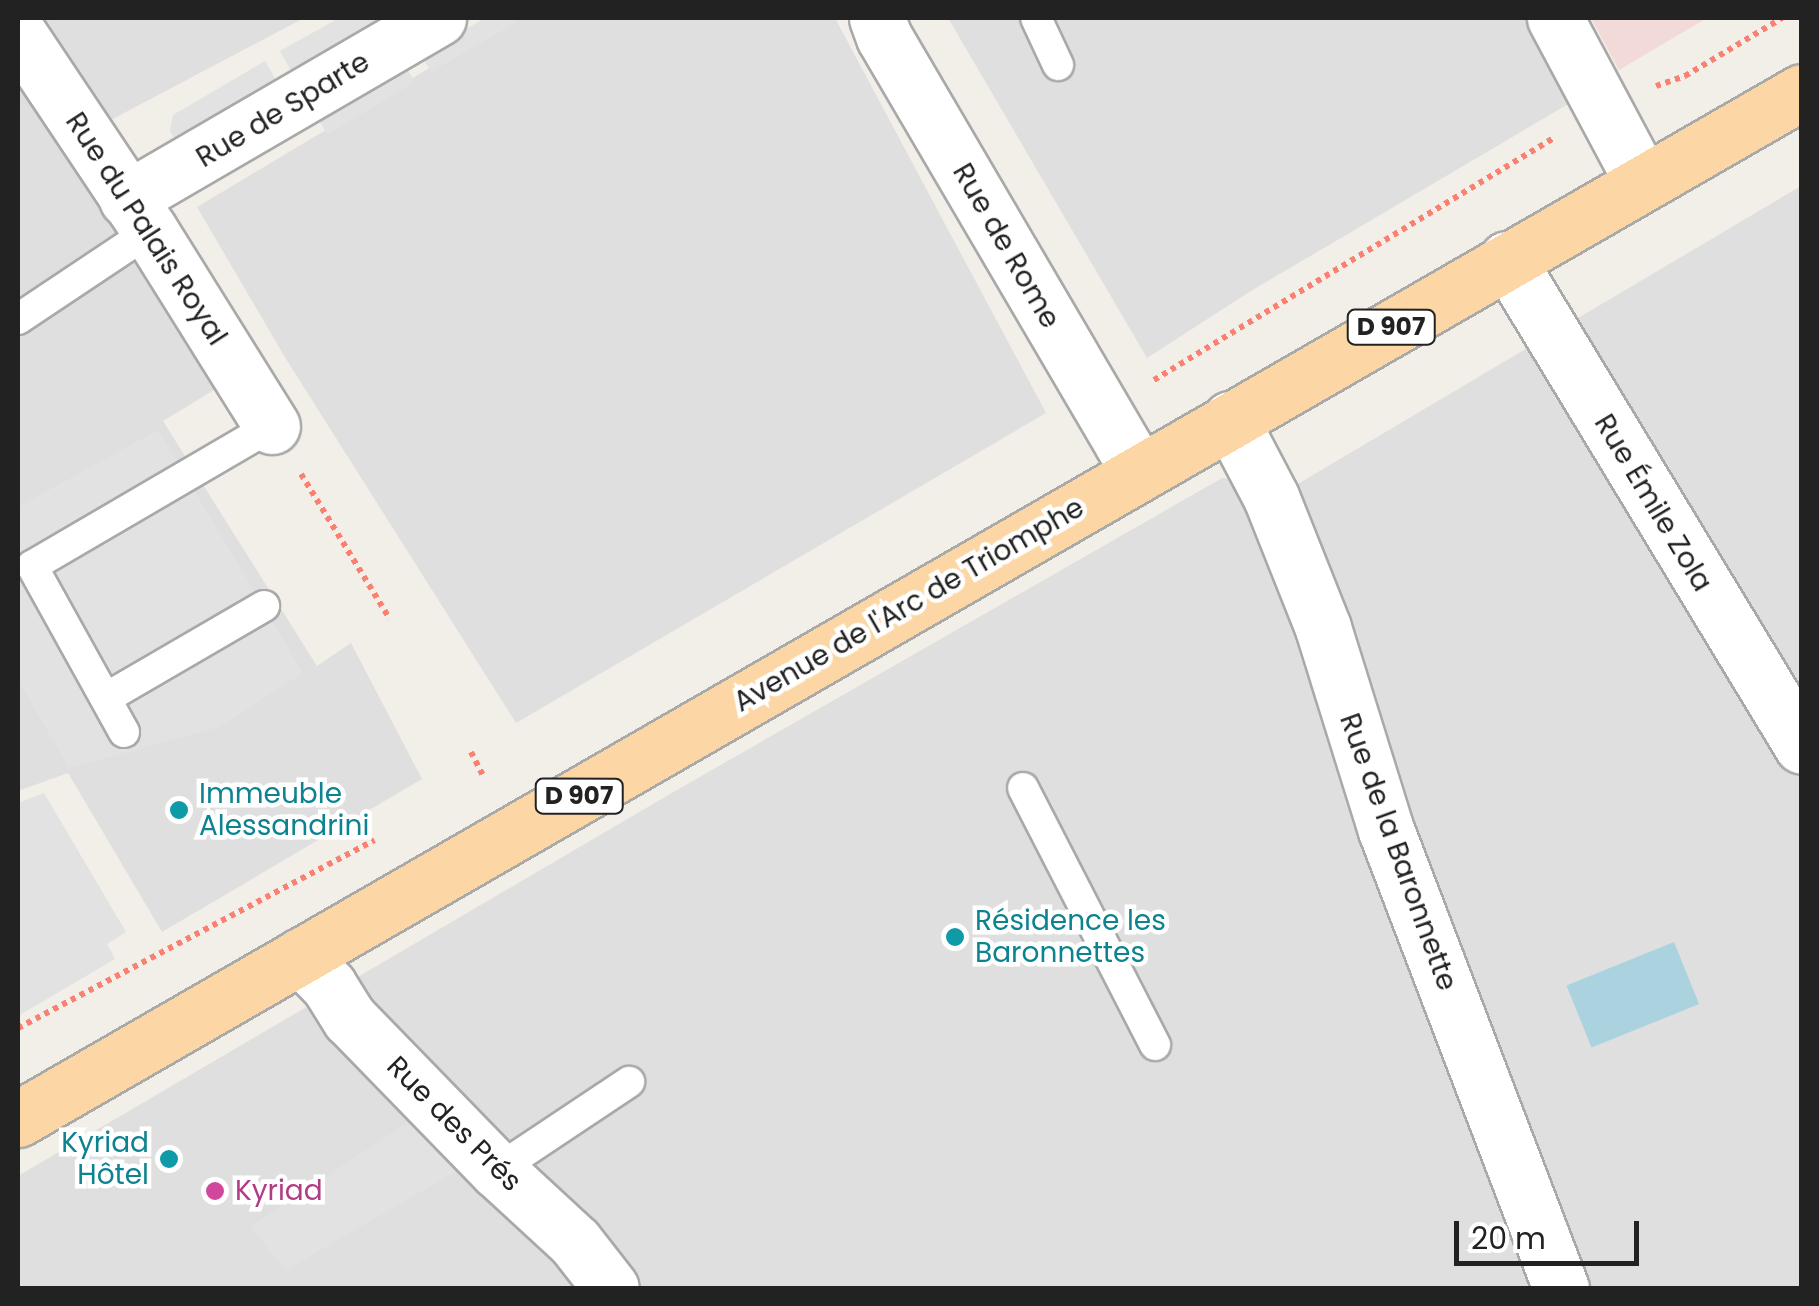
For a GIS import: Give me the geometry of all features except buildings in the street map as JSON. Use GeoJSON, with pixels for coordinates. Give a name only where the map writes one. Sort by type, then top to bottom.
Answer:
{"type":"FeatureCollection","features":[{"type":"Feature","properties":{"kind":"main road","name":"Avenue de l'Arc de Triomphe"},"geometry":{"type":"LineString","coordinates":[[18,1119],[1642,180],[1802,92]]}},
{"type":"Feature","properties":{"kind":"street","name":"Rue de Sparte"},"geometry":{"type":"LineString","coordinates":[[138,215],[438,18]]}},
{"type":"Feature","properties":{"kind":"street","name":"Rue de Rome"},"geometry":{"type":"LineString","coordinates":[[877,18],[884,37],[1140,472]]}},
{"type":"Feature","properties":{"kind":"street"},"geometry":{"type":"LineString","coordinates":[[1555,18],[1642,180]]}},
{"type":"Feature","properties":{"kind":"street","name":"Rue du Palais Royal"},"geometry":{"type":"LineString","coordinates":[[26,63],[138,215],[272,426]]}},
{"type":"Feature","properties":{"kind":"street","name":"Rue Émile Zola"},"geometry":{"type":"LineString","coordinates":[[1507,259],[1802,746]]}},
{"type":"Feature","properties":{"kind":"street","name":"Rue de la Baronnette"},"geometry":{"type":"LineString","coordinates":[[1230,419],[1271,497],[1322,628],[1386,830],[1561,1288]]}},
{"type":"Feature","properties":{"kind":"street","name":"Rue des Prés"},"geometry":{"type":"LineString","coordinates":[[300,956],[329,986],[350,1019],[497,1170],[575,1242],[611,1288]]}},
{"type":"Feature","properties":{"kind":"lane"},"geometry":{"type":"LineString","coordinates":[[1036,18],[1058,65]]}},
{"type":"Feature","properties":{"kind":"lane"},"geometry":{"type":"LineString","coordinates":[[18,319],[138,215]]}},
{"type":"Feature","properties":{"kind":"lane"},"geometry":{"type":"LineString","coordinates":[[124,732],[32,566],[272,426]]}},
{"type":"Feature","properties":{"kind":"lane"},"geometry":{"type":"LineString","coordinates":[[106,698],[264,606]]}},
{"type":"Feature","properties":{"kind":"lane"},"geometry":{"type":"LineString","coordinates":[[1023,788],[1155,1044]]}},
{"type":"Feature","properties":{"kind":"lane"},"geometry":{"type":"LineString","coordinates":[[497,1170],[629,1082]]}},
{"type":"Feature","properties":{"kind":"path"},"geometry":{"type":"LineString","coordinates":[[1640,92],[1685,76],[1782,18]]}},
{"type":"Feature","properties":{"kind":"path"},"geometry":{"type":"LineString","coordinates":[[1146,385],[1560,134]]}},
{"type":"Feature","properties":{"kind":"path"},"geometry":{"type":"LineString","coordinates":[[272,426],[390,618]]}},
{"type":"Feature","properties":{"kind":"path"},"geometry":{"type":"LineString","coordinates":[[470,752],[484,778]]}},
{"type":"Feature","properties":{"kind":"path"},"geometry":{"type":"LineString","coordinates":[[470,786],[502,768]]}},
{"type":"Feature","properties":{"kind":"path"},"geometry":{"type":"LineString","coordinates":[[18,1028],[380,837]]}},
{"type":"Feature","properties":{"kind":"path"},"geometry":{"type":"LineString","coordinates":[[115,959],[122,971]]}},
{"type":"Feature","properties":{"kind":"shaded area"},"geometry":{"type":"Polygon","coordinates":[[[38,18],[304,18],[107,122],[38,18]]]}},
{"type":"Feature","properties":{"kind":"shaded area"},"geometry":{"type":"Polygon","coordinates":[[[339,18],[379,19],[291,71],[280,51],[339,18]]]}},
{"type":"Feature","properties":{"kind":"shaded area"},"geometry":{"type":"Polygon","coordinates":[[[485,18],[518,21],[431,72],[421,55],[485,18]]]}},
{"type":"Feature","properties":{"kind":"shaded area"},"geometry":{"type":"Polygon","coordinates":[[[513,18],[835,18],[1046,413],[516,723],[286,359],[197,207],[513,18]]]}},
{"type":"Feature","properties":{"kind":"shaded area"},"geometry":{"type":"Polygon","coordinates":[[[948,18],[1525,18],[1570,103],[1251,291],[1147,358],[948,18]]]}},
{"type":"Feature","properties":{"kind":"shaded area"},"geometry":{"type":"Polygon","coordinates":[[[1591,18],[1707,18],[1619,70],[1591,18]]]}},
{"type":"Feature","properties":{"kind":"shaded area"},"geometry":{"type":"Polygon","coordinates":[[[265,61],[276,80],[174,138],[170,131],[173,115],[265,61]]]}},
{"type":"Feature","properties":{"kind":"shaded area"},"geometry":{"type":"Polygon","coordinates":[[[404,64],[415,82],[327,135],[317,117],[404,64]]]}},
{"type":"Feature","properties":{"kind":"shaded area"},"geometry":{"type":"Polygon","coordinates":[[[18,72],[224,384],[163,421],[317,666],[351,643],[422,779],[162,932],[68,773],[18,791],[18,72]]]}},
{"type":"Feature","properties":{"kind":"shaded area"},"geometry":{"type":"Polygon","coordinates":[[[1801,186],[1801,1288],[18,1287],[18,1176],[670,794],[1222,478],[1291,488],[1801,186]]]}},
{"type":"Feature","properties":{"kind":"shaded area"},"geometry":{"type":"Polygon","coordinates":[[[158,430],[303,673],[219,727],[69,768],[18,680],[18,507],[158,430]]]}},
{"type":"Feature","properties":{"kind":"shaded area"},"geometry":{"type":"Polygon","coordinates":[[[44,793],[126,932],[107,944],[115,959],[18,1016],[18,803],[44,793]]]}},
{"type":"Feature","properties":{"kind":"shaded area"},"geometry":{"type":"Polygon","coordinates":[[[410,1121],[458,1170],[286,1270],[250,1227],[410,1121]]]}},
{"type":"Feature","properties":{"kind":"water"},"geometry":{"type":"Polygon","coordinates":[[[1674,942],[1699,1004],[1592,1048],[1566,985],[1674,942]]]}},
{"type":"Feature","properties":{"kind":"place","name":"Immeuble Alessandrini"},"geometry":{"type":"Point","coordinates":[179,810]}},
{"type":"Feature","properties":{"kind":"place","name":"Résidence les Baronnettes"},"geometry":{"type":"Point","coordinates":[955,937]}},
{"type":"Feature","properties":{"kind":"place","name":"Kyriad Hôtel"},"geometry":{"type":"Point","coordinates":[169,1159]}},
{"type":"Feature","properties":{"kind":"place","name":"Kyriad"},"geometry":{"type":"Point","coordinates":[215,1191]}}]}
